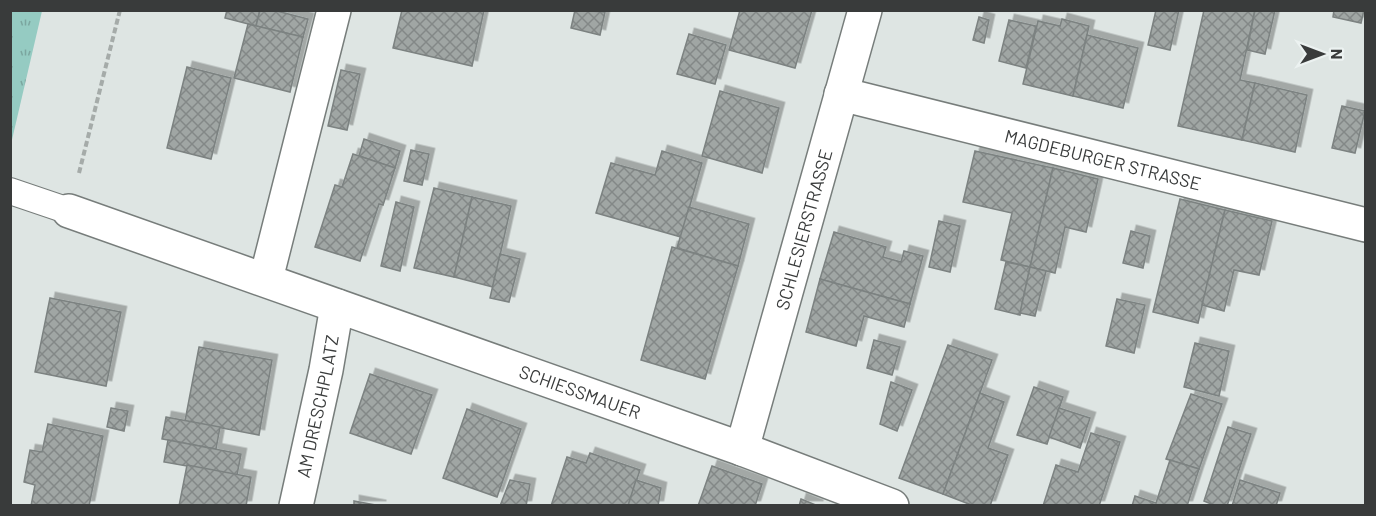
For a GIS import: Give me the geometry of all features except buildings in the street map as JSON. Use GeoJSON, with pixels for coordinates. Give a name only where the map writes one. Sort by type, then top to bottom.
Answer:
{"type":"FeatureCollection","features":[{"type":"Feature","properties":{"kind":"street"},"geometry":{"type":"LineString","coordinates":[[266,279],[334,10]]}},
{"type":"Feature","properties":{"kind":"street","name":"SCHLESIERSTRASSE"},"geometry":{"type":"LineString","coordinates":[[742,449],[865,10]]}},
{"type":"Feature","properties":{"kind":"street","name":"MAGDEBURGER STRASSE"},"geometry":{"type":"LineString","coordinates":[[841,94],[1365,225]]}},
{"type":"Feature","properties":{"kind":"street","name":"SCHIESSMAUER"},"geometry":{"type":"LineString","coordinates":[[69,211],[742,449],[892,506]]}},
{"type":"Feature","properties":{"kind":"street","name":"AM DRESCHPLATZ"},"geometry":{"type":"LineString","coordinates":[[296,506],[326,370],[337,306]]}},
{"type":"Feature","properties":{"kind":"lane"},"geometry":{"type":"LineString","coordinates":[[10,191],[69,211]]}},
{"type":"Feature","properties":{"kind":"path"},"geometry":{"type":"LineString","coordinates":[[69,211],[120,10]]}},
{"type":"Feature","properties":{"kind":"green space"},"geometry":{"type":"Polygon","coordinates":[[[10,11],[42,11],[11,144],[10,11]]]}}]}
